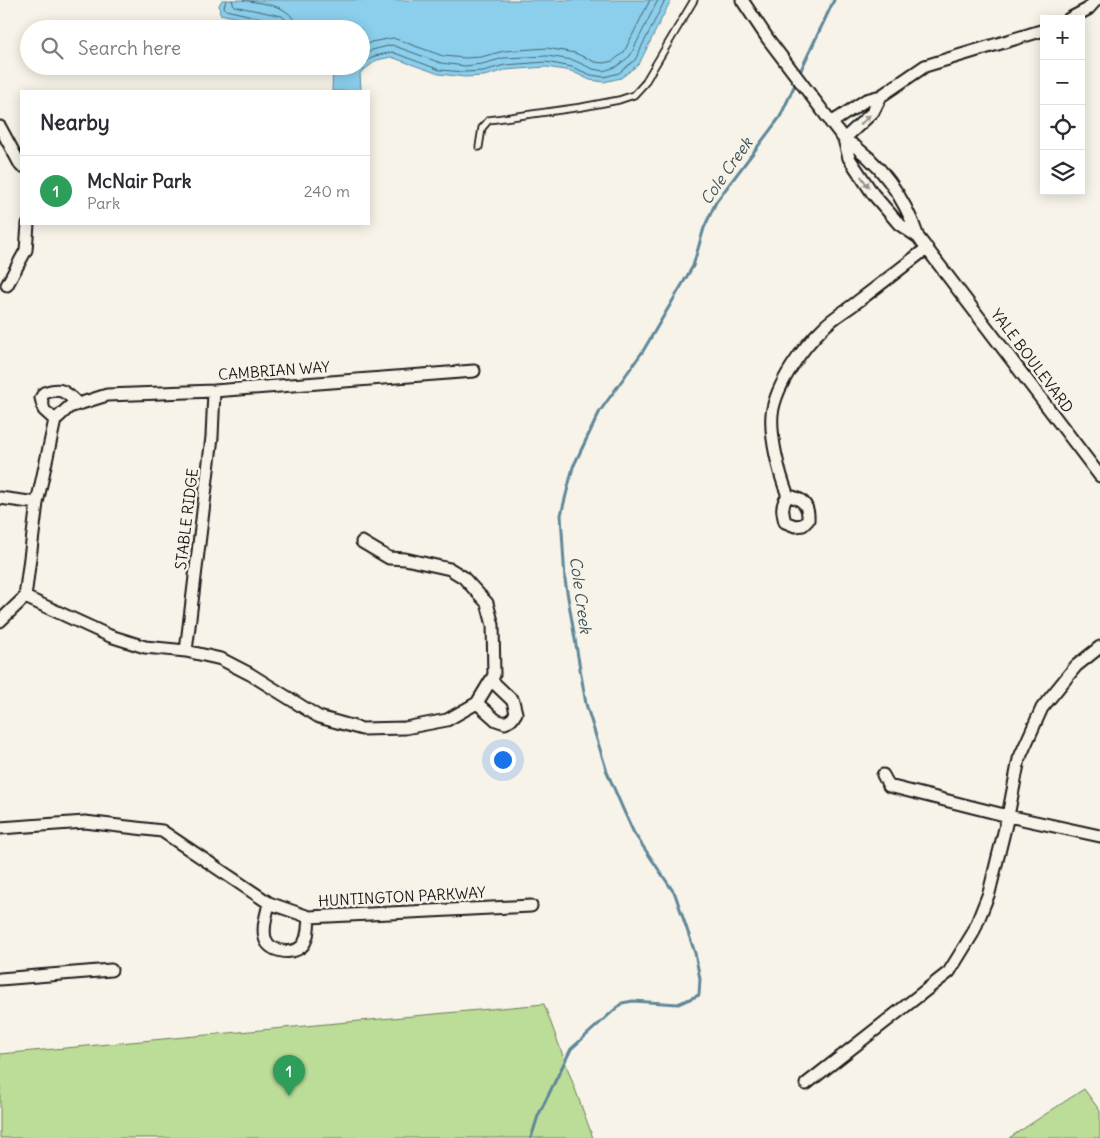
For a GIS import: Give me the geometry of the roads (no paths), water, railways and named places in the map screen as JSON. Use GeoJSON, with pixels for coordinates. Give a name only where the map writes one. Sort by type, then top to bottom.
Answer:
{"type":"FeatureCollection","features":[{"type":"Feature","properties":{"kind":"street"},"geometry":{"type":"LineString","coordinates":[[742,0],[804,89],[844,139],[849,158],[873,194],[899,224],[918,237]]}},
{"type":"Feature","properties":{"kind":"street"},"geometry":{"type":"LineString","coordinates":[[1077,15],[1088,9],[1096,0]]}},
{"type":"Feature","properties":{"kind":"street"},"geometry":{"type":"LineString","coordinates":[[832,123],[866,100],[881,96],[925,66],[1040,31]]}},
{"type":"Feature","properties":{"kind":"street"},"geometry":{"type":"LineString","coordinates":[[844,139],[873,112],[881,96]]}},
{"type":"Feature","properties":{"kind":"street"},"geometry":{"type":"LineString","coordinates":[[0,126],[20,164]]}},
{"type":"Feature","properties":{"kind":"street"},"geometry":{"type":"LineString","coordinates":[[844,139],[859,148],[898,193],[912,218],[918,237]]}},
{"type":"Feature","properties":{"kind":"street"},"geometry":{"type":"LineString","coordinates":[[7,285],[26,250],[28,225]]}},
{"type":"Feature","properties":{"kind":"street","name":"YALE BOULEVARD"},"geometry":{"type":"LineString","coordinates":[[918,237],[1100,476]]}},
{"type":"Feature","properties":{"kind":"street"},"geometry":{"type":"LineString","coordinates":[[788,496],[780,476],[774,450],[772,414],[781,385],[794,363],[824,327],[927,248]]}},
{"type":"Feature","properties":{"kind":"street","name":"CAMBRIAN WAY"},"geometry":{"type":"LineString","coordinates":[[55,420],[69,407],[77,403],[107,395],[214,390],[474,371]]}},
{"type":"Feature","properties":{"kind":"street"},"geometry":{"type":"LineString","coordinates":[[0,621],[25,597],[37,503],[55,420],[44,410],[42,398],[44,394],[56,389],[67,393],[77,403]]}},
{"type":"Feature","properties":{"kind":"street","name":"STABLE RIDGE"},"geometry":{"type":"LineString","coordinates":[[186,651],[212,438],[214,390]]}},
{"type":"Feature","properties":{"kind":"street"},"geometry":{"type":"LineString","coordinates":[[0,498],[37,503]]}},
{"type":"Feature","properties":{"kind":"street"},"geometry":{"type":"LineString","coordinates":[[25,597],[110,636],[145,648],[186,651],[221,659],[250,674],[319,717],[362,728],[405,728],[447,720],[476,703],[491,680],[495,666],[494,625],[487,604],[463,578],[450,569],[405,559],[389,558],[362,542]]}},
{"type":"Feature","properties":{"kind":"street"},"geometry":{"type":"LineString","coordinates":[[806,1084],[949,972],[973,934],[989,893],[1008,816],[1019,759],[1042,708],[1076,666],[1100,647]]}},
{"type":"Feature","properties":{"kind":"street"},"geometry":{"type":"LineString","coordinates":[[476,703],[496,720],[505,723],[512,719],[516,713],[513,701],[491,680]]}},
{"type":"Feature","properties":{"kind":"street"},"geometry":{"type":"LineString","coordinates":[[883,775],[889,786],[1008,816],[1100,836]]}},
{"type":"Feature","properties":{"kind":"street","name":"HUNTINGTON PARKWAY"},"geometry":{"type":"LineString","coordinates":[[0,828],[85,822],[162,831],[269,903],[309,917],[530,906]]}},
{"type":"Feature","properties":{"kind":"street"},"geometry":{"type":"LineString","coordinates":[[269,903],[265,924],[265,939],[271,947],[278,951],[290,951],[301,947],[306,939],[309,917]]}},
{"type":"Feature","properties":{"kind":"street"},"geometry":{"type":"LineString","coordinates":[[0,979],[111,970]]}},
{"type":"Feature","properties":{"kind":"lane"},"geometry":{"type":"LineString","coordinates":[[479,146],[482,128],[489,120],[582,107],[619,100],[634,94],[644,84],[694,0]]}},
{"type":"Feature","properties":{"kind":"water"},"geometry":{"type":"Polygon","coordinates":[[[222,0],[671,0],[639,64],[621,78],[604,82],[590,80],[571,71],[546,67],[505,70],[484,76],[465,77],[439,74],[391,57],[377,60],[370,65],[370,20],[247,20],[220,14],[219,5],[222,0]]]}},
{"type":"Feature","properties":{"kind":"water"},"geometry":{"type":"Polygon","coordinates":[[[333,75],[360,75],[361,90],[332,90],[333,75]]]}},
{"type":"Feature","properties":{"kind":"waterway","name":"Cole Creek"},"geometry":{"type":"LineString","coordinates":[[799,74],[834,0]]}},
{"type":"Feature","properties":{"kind":"waterway","name":"Cole Creek"},"geometry":{"type":"LineString","coordinates":[[531,1138],[538,1116],[571,1049],[622,1003],[633,1001],[678,1004],[699,995],[700,979],[695,953],[675,894],[634,833],[607,772],[586,704],[565,580],[561,515],[573,467],[600,411],[643,351],[693,266],[704,228],[716,202],[780,117],[797,80]]}},
{"type":"Feature","properties":{"kind":"place","name":"McNair Park"},"geometry":{"type":"Point","coordinates":[289,1096]}}]}
